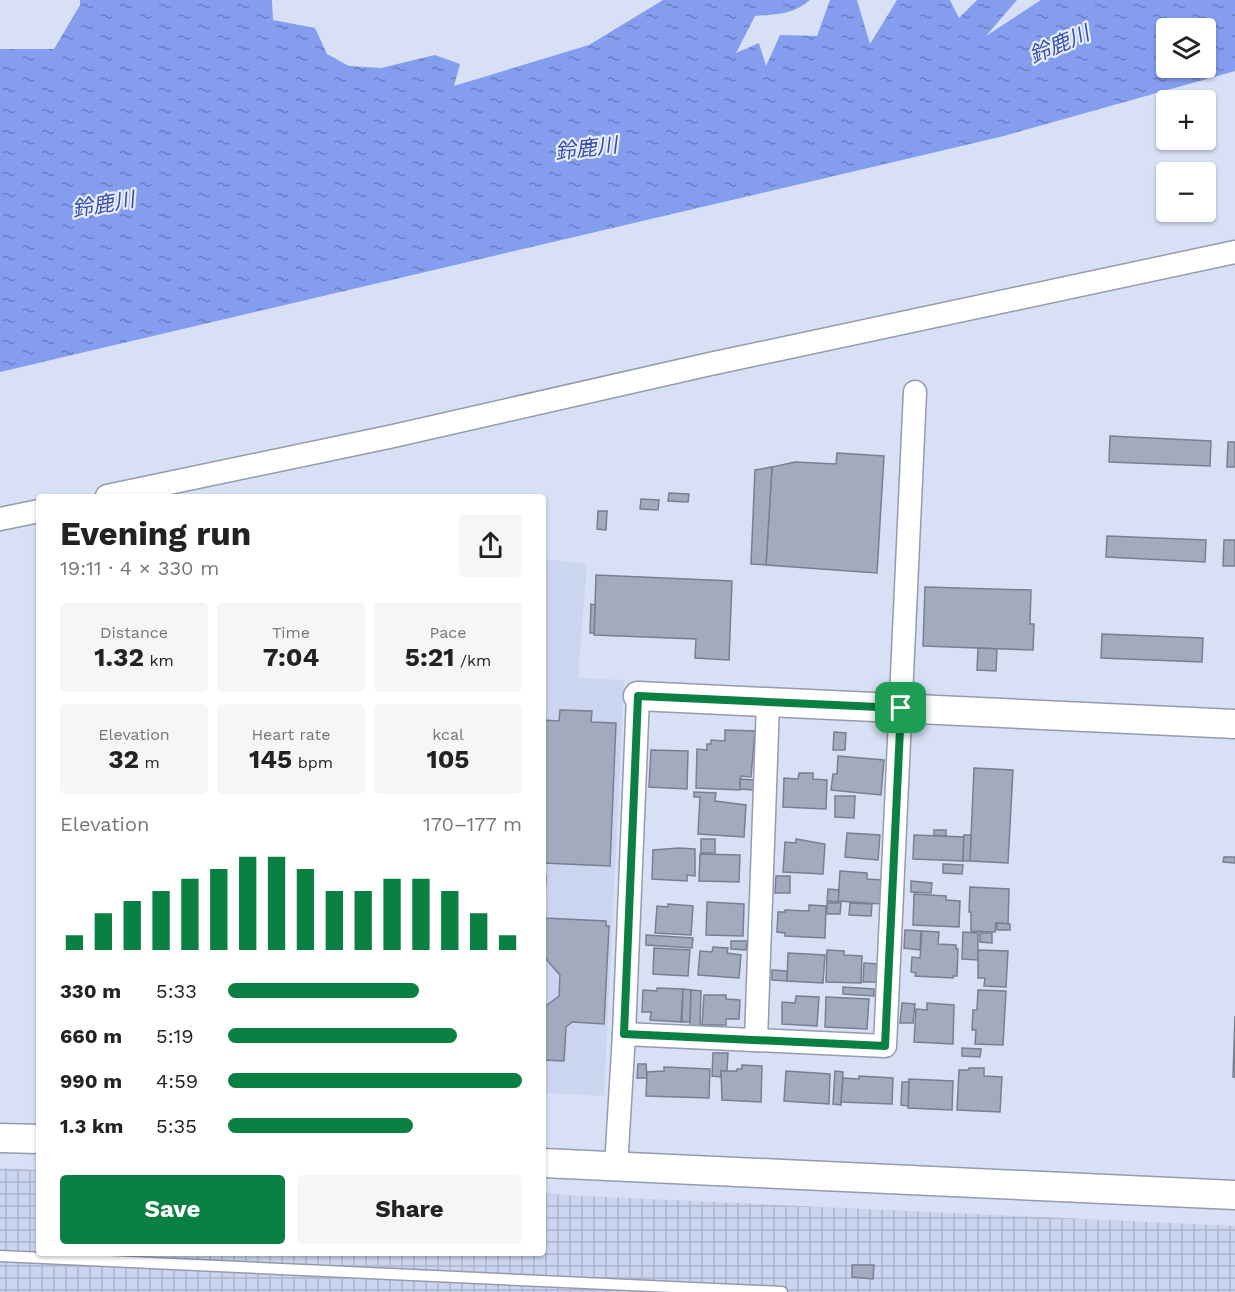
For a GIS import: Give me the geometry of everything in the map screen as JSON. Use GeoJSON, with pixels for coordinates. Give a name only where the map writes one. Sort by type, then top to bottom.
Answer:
{"type":"FeatureCollection","features":[{"type":"Feature","properties":{"kind":"street"},"geometry":{"type":"LineString","coordinates":[[117,494],[389,437],[710,364],[1235,252]]}},
{"type":"Feature","properties":{"kind":"street"},"geometry":{"type":"LineString","coordinates":[[624,1034],[885,1046],[915,392]]}},
{"type":"Feature","properties":{"kind":"street"},"geometry":{"type":"LineString","coordinates":[[0,519],[36,512]]}},
{"type":"Feature","properties":{"kind":"street"},"geometry":{"type":"LineString","coordinates":[[616,1167],[638,696],[1235,724]]}},
{"type":"Feature","properties":{"kind":"street"},"geometry":{"type":"LineString","coordinates":[[756,1040],[768,703]]}},
{"type":"Feature","properties":{"kind":"street"},"geometry":{"type":"LineString","coordinates":[[0,1138],[36,1139]]}},
{"type":"Feature","properties":{"kind":"street"},"geometry":{"type":"LineString","coordinates":[[546,1163],[1235,1195]]}},
{"type":"Feature","properties":{"kind":"lane"},"geometry":{"type":"LineString","coordinates":[[0,1256],[782,1292]]}},
{"type":"Feature","properties":{"kind":"shaded area"},"geometry":{"type":"Polygon","coordinates":[[[546,559],[587,564],[578,678],[624,680],[604,1096],[546,1093],[546,559]]]}},
{"type":"Feature","properties":{"kind":"shaded area"},"geometry":{"type":"Polygon","coordinates":[[[0,1168],[36,1170],[36,1256],[546,1256],[546,1194],[1235,1226],[1235,1292],[0,1292],[0,1168]]]}},
{"type":"Feature","properties":{"kind":"water","name":"鈴鹿川"},"geometry":{"type":"Polygon","coordinates":[[[80,0],[272,0],[273,20],[315,28],[327,54],[349,66],[381,68],[435,55],[460,64],[454,86],[589,45],[663,0],[810,0],[797,9],[755,16],[736,53],[759,43],[766,66],[780,35],[817,36],[830,0],[857,0],[870,44],[897,0],[950,0],[959,18],[977,0],[1017,0],[986,36],[1041,0],[1235,0],[1235,71],[1216,76],[1216,18],[1156,18],[1156,78],[1210,78],[1167,90],[1156,90],[1156,93],[1004,136],[0,372],[0,49],[54,49],[80,5],[80,0]]]}},
{"type":"Feature","properties":{"kind":"building"},"geometry":{"type":"Polygon","coordinates":[[[1110,436],[1211,441],[1210,466],[1109,462],[1110,436]]]}},
{"type":"Feature","properties":{"kind":"building"},"geometry":{"type":"Polygon","coordinates":[[[1228,442],[1235,442],[1235,467],[1227,467],[1228,442]]]}},
{"type":"Feature","properties":{"kind":"building"},"geometry":{"type":"Polygon","coordinates":[[[837,453],[884,456],[877,573],[766,565],[772,467],[795,462],[836,464],[837,453]]]}},
{"type":"Feature","properties":{"kind":"building"},"geometry":{"type":"Polygon","coordinates":[[[772,467],[766,565],[751,564],[755,470],[772,467]]]}},
{"type":"Feature","properties":{"kind":"building"},"geometry":{"type":"Polygon","coordinates":[[[669,493],[689,494],[688,502],[668,501],[669,493]]]}},
{"type":"Feature","properties":{"kind":"building"},"geometry":{"type":"Polygon","coordinates":[[[641,499],[659,500],[658,510],[640,509],[641,499]]]}},
{"type":"Feature","properties":{"kind":"building"},"geometry":{"type":"Polygon","coordinates":[[[598,511],[607,511],[606,530],[597,529],[598,511]]]}},
{"type":"Feature","properties":{"kind":"building"},"geometry":{"type":"Polygon","coordinates":[[[1107,536],[1206,540],[1205,562],[1106,557],[1107,536]]]}},
{"type":"Feature","properties":{"kind":"building"},"geometry":{"type":"Polygon","coordinates":[[[1224,540],[1235,540],[1235,566],[1223,566],[1224,540]]]}},
{"type":"Feature","properties":{"kind":"building"},"geometry":{"type":"Polygon","coordinates":[[[596,575],[732,581],[729,660],[695,658],[696,639],[594,635],[596,575]]]}},
{"type":"Feature","properties":{"kind":"building"},"geometry":{"type":"Polygon","coordinates":[[[925,587],[1031,590],[1030,624],[1034,624],[1033,650],[923,646],[925,587]]]}},
{"type":"Feature","properties":{"kind":"building"},"geometry":{"type":"Polygon","coordinates":[[[591,604],[595,605],[594,633],[590,633],[591,604]]]}},
{"type":"Feature","properties":{"kind":"building"},"geometry":{"type":"Polygon","coordinates":[[[1102,634],[1203,638],[1202,662],[1101,658],[1102,634]]]}},
{"type":"Feature","properties":{"kind":"building"},"geometry":{"type":"Polygon","coordinates":[[[978,648],[997,649],[996,671],[977,670],[978,648]]]}},
{"type":"Feature","properties":{"kind":"building"},"geometry":{"type":"Polygon","coordinates":[[[560,710],[592,711],[591,722],[616,723],[610,866],[546,863],[546,720],[559,721],[560,710]]]}},
{"type":"Feature","properties":{"kind":"building"},"geometry":{"type":"Polygon","coordinates":[[[725,730],[755,731],[751,777],[741,776],[740,790],[696,788],[697,749],[707,750],[707,744],[711,744],[711,740],[725,741],[725,730]]]}},
{"type":"Feature","properties":{"kind":"building"},"geometry":{"type":"Polygon","coordinates":[[[834,732],[846,733],[845,750],[833,750],[834,732]]]}},
{"type":"Feature","properties":{"kind":"building"},"geometry":{"type":"Polygon","coordinates":[[[651,750],[688,751],[687,789],[649,787],[651,750]]]}},
{"type":"Feature","properties":{"kind":"building"},"geometry":{"type":"Polygon","coordinates":[[[838,756],[884,760],[881,795],[831,790],[833,774],[837,774],[838,756]]]}},
{"type":"Feature","properties":{"kind":"building"},"geometry":{"type":"Polygon","coordinates":[[[974,768],[1013,770],[1008,863],[970,861],[974,768]]]}},
{"type":"Feature","properties":{"kind":"building"},"geometry":{"type":"Polygon","coordinates":[[[799,773],[813,773],[813,779],[827,780],[826,809],[783,807],[784,778],[798,779],[799,773]]]}},
{"type":"Feature","properties":{"kind":"building"},"geometry":{"type":"Polygon","coordinates":[[[740,779],[754,780],[754,790],[740,789],[740,779]]]}},
{"type":"Feature","properties":{"kind":"building"},"geometry":{"type":"Polygon","coordinates":[[[694,792],[716,793],[715,801],[746,805],[744,837],[698,834],[700,797],[694,797],[694,792]]]}},
{"type":"Feature","properties":{"kind":"building"},"geometry":{"type":"Polygon","coordinates":[[[835,796],[855,796],[854,818],[835,817],[835,796]]]}},
{"type":"Feature","properties":{"kind":"building"},"geometry":{"type":"Polygon","coordinates":[[[934,830],[946,830],[946,836],[934,835],[934,830]]]}},
{"type":"Feature","properties":{"kind":"building"},"geometry":{"type":"Polygon","coordinates":[[[847,833],[880,835],[878,860],[845,857],[847,833]]]}},
{"type":"Feature","properties":{"kind":"building"},"geometry":{"type":"Polygon","coordinates":[[[914,835],[964,837],[963,861],[913,859],[914,835]]]}},
{"type":"Feature","properties":{"kind":"building"},"geometry":{"type":"Polygon","coordinates":[[[964,835],[971,835],[970,861],[963,861],[964,835]]]}},
{"type":"Feature","properties":{"kind":"building"},"geometry":{"type":"Polygon","coordinates":[[[701,839],[715,839],[715,853],[701,853],[701,839]]]}},
{"type":"Feature","properties":{"kind":"building"},"geometry":{"type":"Polygon","coordinates":[[[796,839],[825,844],[823,874],[783,872],[785,842],[796,843],[796,839]]]}},
{"type":"Feature","properties":{"kind":"building"},"geometry":{"type":"Polygon","coordinates":[[[695,849],[695,876],[687,875],[687,881],[652,879],[653,850],[695,849]]]}},
{"type":"Feature","properties":{"kind":"building"},"geometry":{"type":"Polygon","coordinates":[[[700,854],[740,855],[739,882],[699,881],[700,854]]]}},
{"type":"Feature","properties":{"kind":"building"},"geometry":{"type":"Polygon","coordinates":[[[1224,857],[1235,857],[1235,863],[1223,862],[1224,857]]]}},
{"type":"Feature","properties":{"kind":"building"},"geometry":{"type":"Polygon","coordinates":[[[943,864],[963,865],[962,874],[943,873],[943,864]]]}},
{"type":"Feature","properties":{"kind":"building"},"geometry":{"type":"Polygon","coordinates":[[[840,871],[867,873],[867,879],[882,880],[881,904],[838,901],[840,871]]]}},
{"type":"Feature","properties":{"kind":"building"},"geometry":{"type":"Polygon","coordinates":[[[776,876],[790,876],[790,893],[775,893],[776,876]]]}},
{"type":"Feature","properties":{"kind":"building"},"geometry":{"type":"Polygon","coordinates":[[[911,881],[932,883],[931,893],[911,892],[911,881]]]}},
{"type":"Feature","properties":{"kind":"building"},"geometry":{"type":"Polygon","coordinates":[[[970,887],[1009,889],[1008,924],[996,923],[995,932],[971,931],[970,887]]]}},
{"type":"Feature","properties":{"kind":"building"},"geometry":{"type":"Polygon","coordinates":[[[828,889],[839,890],[838,902],[827,901],[828,889]]]}},
{"type":"Feature","properties":{"kind":"building"},"geometry":{"type":"Polygon","coordinates":[[[914,894],[946,896],[946,900],[960,901],[959,927],[913,925],[914,894]]]}},
{"type":"Feature","properties":{"kind":"building"},"geometry":{"type":"Polygon","coordinates":[[[707,902],[744,904],[743,936],[706,935],[707,902]]]}},
{"type":"Feature","properties":{"kind":"building"},"geometry":{"type":"Polygon","coordinates":[[[827,903],[841,903],[840,914],[827,914],[827,903]]]}},
{"type":"Feature","properties":{"kind":"building"},"geometry":{"type":"Polygon","coordinates":[[[850,903],[872,904],[871,916],[849,915],[850,903]]]}},
{"type":"Feature","properties":{"kind":"building"},"geometry":{"type":"Polygon","coordinates":[[[668,904],[693,906],[691,935],[655,933],[657,906],[668,907],[668,904]]]}},
{"type":"Feature","properties":{"kind":"building"},"geometry":{"type":"Polygon","coordinates":[[[809,905],[826,906],[825,938],[785,936],[785,933],[777,932],[778,912],[809,911],[809,905]]]}},
{"type":"Feature","properties":{"kind":"building"},"geometry":{"type":"Polygon","coordinates":[[[546,918],[606,921],[606,926],[609,926],[604,1024],[572,1022],[566,1027],[564,1061],[546,1060],[546,1006],[559,996],[560,975],[546,959],[546,918]]]}},
{"type":"Feature","properties":{"kind":"building"},"geometry":{"type":"Polygon","coordinates":[[[997,923],[1010,924],[1010,930],[997,930],[997,923]]]}},
{"type":"Feature","properties":{"kind":"building"},"geometry":{"type":"Polygon","coordinates":[[[905,930],[921,931],[920,950],[904,948],[905,930]]]}},
{"type":"Feature","properties":{"kind":"building"},"geometry":{"type":"Polygon","coordinates":[[[922,931],[939,932],[938,944],[956,945],[958,949],[957,976],[953,978],[915,976],[916,973],[911,972],[912,957],[920,958],[922,931]]]}},
{"type":"Feature","properties":{"kind":"building"},"geometry":{"type":"Polygon","coordinates":[[[963,932],[978,933],[978,960],[962,959],[963,932]]]}},
{"type":"Feature","properties":{"kind":"building"},"geometry":{"type":"Polygon","coordinates":[[[980,933],[992,933],[992,943],[980,942],[980,933]]]}},
{"type":"Feature","properties":{"kind":"building"},"geometry":{"type":"Polygon","coordinates":[[[646,935],[693,938],[692,948],[646,945],[646,935]]]}},
{"type":"Feature","properties":{"kind":"building"},"geometry":{"type":"Polygon","coordinates":[[[731,941],[747,941],[746,950],[731,949],[731,941]]]}},
{"type":"Feature","properties":{"kind":"building"},"geometry":{"type":"Polygon","coordinates":[[[713,947],[728,948],[727,953],[741,955],[739,978],[698,975],[700,951],[712,952],[713,947]]]}},
{"type":"Feature","properties":{"kind":"building"},"geometry":{"type":"Polygon","coordinates":[[[654,948],[690,950],[688,976],[653,974],[654,948]]]}},
{"type":"Feature","properties":{"kind":"building"},"geometry":{"type":"Polygon","coordinates":[[[827,950],[844,951],[844,955],[862,956],[861,983],[826,982],[827,950]]]}},
{"type":"Feature","properties":{"kind":"building"},"geometry":{"type":"Polygon","coordinates":[[[978,950],[1008,951],[1006,987],[984,986],[985,978],[978,978],[978,950]]]}},
{"type":"Feature","properties":{"kind":"building"},"geometry":{"type":"Polygon","coordinates":[[[788,953],[825,955],[823,983],[787,981],[788,953]]]}},
{"type":"Feature","properties":{"kind":"building"},"geometry":{"type":"Polygon","coordinates":[[[864,963],[878,964],[877,982],[863,982],[864,963]]]}},
{"type":"Feature","properties":{"kind":"building"},"geometry":{"type":"Polygon","coordinates":[[[772,970],[787,971],[787,981],[772,980],[772,970]]]}},
{"type":"Feature","properties":{"kind":"building"},"geometry":{"type":"Polygon","coordinates":[[[843,987],[874,989],[874,996],[843,994],[843,987]]]}},
{"type":"Feature","properties":{"kind":"building"},"geometry":{"type":"Polygon","coordinates":[[[657,988],[683,989],[681,1022],[650,1020],[651,1012],[642,1012],[643,990],[657,991],[657,988]]]}},
{"type":"Feature","properties":{"kind":"building"},"geometry":{"type":"Polygon","coordinates":[[[683,989],[691,990],[690,1022],[682,1022],[683,989]]]}},
{"type":"Feature","properties":{"kind":"building"},"geometry":{"type":"Polygon","coordinates":[[[691,990],[701,991],[700,1026],[690,1026],[691,990]]]}},
{"type":"Feature","properties":{"kind":"building"},"geometry":{"type":"Polygon","coordinates":[[[978,990],[1006,991],[1003,1045],[975,1044],[976,1030],[972,1030],[973,1010],[977,1010],[978,990]]]}},
{"type":"Feature","properties":{"kind":"building"},"geometry":{"type":"Polygon","coordinates":[[[704,995],[726,995],[726,999],[740,1000],[739,1019],[726,1019],[726,1025],[702,1025],[704,995]]]}},
{"type":"Feature","properties":{"kind":"building"},"geometry":{"type":"Polygon","coordinates":[[[796,996],[819,997],[817,1026],[782,1024],[782,1002],[795,1003],[796,996]]]}},
{"type":"Feature","properties":{"kind":"building"},"geometry":{"type":"Polygon","coordinates":[[[826,997],[869,999],[867,1029],[825,1027],[826,997]]]}},
{"type":"Feature","properties":{"kind":"building"},"geometry":{"type":"Polygon","coordinates":[[[902,1003],[915,1004],[913,1023],[900,1023],[902,1003]]]}},
{"type":"Feature","properties":{"kind":"building"},"geometry":{"type":"Polygon","coordinates":[[[927,1003],[954,1005],[953,1044],[914,1042],[916,1009],[927,1010],[927,1003]]]}},
{"type":"Feature","properties":{"kind":"building"},"geometry":{"type":"Polygon","coordinates":[[[1235,1016],[1235,1077],[1233,1077],[1235,1016]]]}},
{"type":"Feature","properties":{"kind":"building"},"geometry":{"type":"Polygon","coordinates":[[[962,1048],[981,1049],[980,1057],[962,1056],[962,1048]]]}},
{"type":"Feature","properties":{"kind":"building"},"geometry":{"type":"Polygon","coordinates":[[[713,1053],[728,1053],[727,1071],[721,1071],[721,1077],[712,1076],[713,1053]]]}},
{"type":"Feature","properties":{"kind":"building"},"geometry":{"type":"Polygon","coordinates":[[[638,1064],[646,1064],[647,1078],[637,1078],[638,1064]]]}},
{"type":"Feature","properties":{"kind":"building"},"geometry":{"type":"Polygon","coordinates":[[[742,1065],[762,1066],[761,1102],[722,1100],[721,1071],[737,1071],[737,1069],[742,1069],[742,1065]]]}},
{"type":"Feature","properties":{"kind":"building"},"geometry":{"type":"Polygon","coordinates":[[[664,1067],[710,1069],[709,1098],[646,1096],[647,1072],[664,1071],[664,1067]]]}},
{"type":"Feature","properties":{"kind":"building"},"geometry":{"type":"Polygon","coordinates":[[[969,1068],[984,1068],[984,1076],[1002,1077],[1000,1112],[957,1110],[959,1070],[969,1070],[969,1068]]]}},
{"type":"Feature","properties":{"kind":"building"},"geometry":{"type":"Polygon","coordinates":[[[786,1071],[830,1074],[829,1104],[784,1101],[786,1071]]]}},
{"type":"Feature","properties":{"kind":"building"},"geometry":{"type":"Polygon","coordinates":[[[835,1071],[843,1072],[841,1105],[833,1104],[835,1071]]]}},
{"type":"Feature","properties":{"kind":"building"},"geometry":{"type":"Polygon","coordinates":[[[859,1076],[893,1078],[892,1104],[841,1102],[843,1078],[859,1079],[859,1076]]]}},
{"type":"Feature","properties":{"kind":"building"},"geometry":{"type":"Polygon","coordinates":[[[909,1079],[953,1081],[952,1110],[908,1108],[909,1079]]]}},
{"type":"Feature","properties":{"kind":"building"},"geometry":{"type":"Polygon","coordinates":[[[902,1082],[909,1082],[908,1106],[901,1105],[902,1082]]]}},
{"type":"Feature","properties":{"kind":"building"},"geometry":{"type":"Polygon","coordinates":[[[852,1265],[874,1265],[873,1279],[852,1277],[852,1265]]]}},
{"type":"Feature","properties":{"kind":"route"},"geometry":{"type":"LineString","coordinates":[[638,696],[901,708],[885,1046],[624,1034],[638,696]]}}]}
